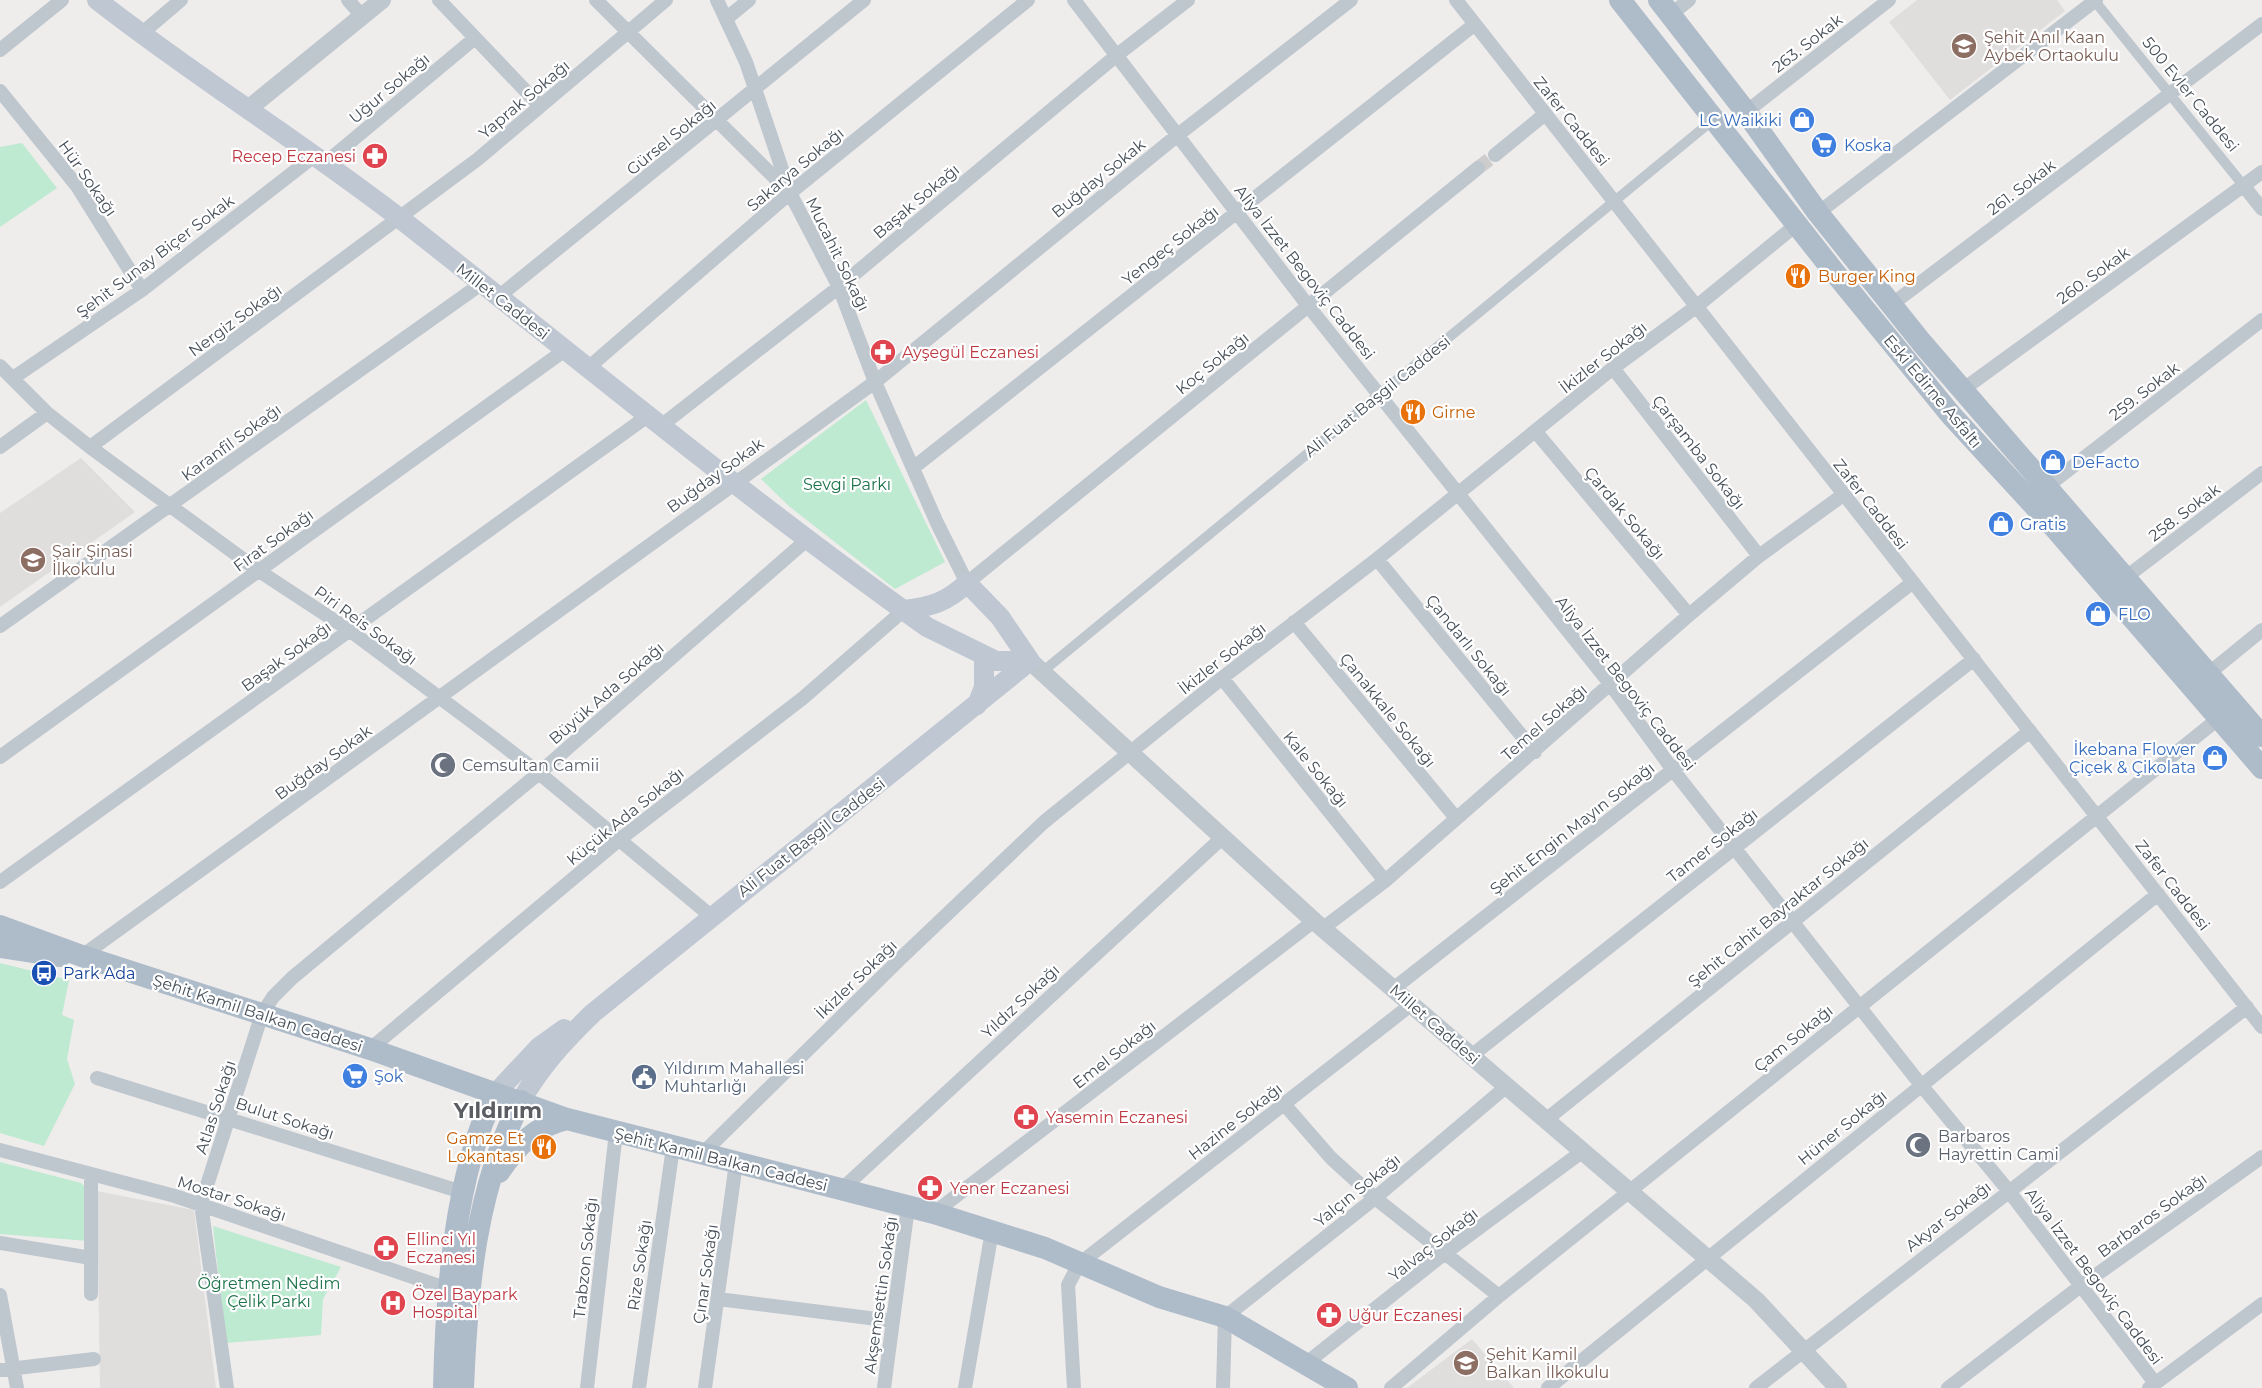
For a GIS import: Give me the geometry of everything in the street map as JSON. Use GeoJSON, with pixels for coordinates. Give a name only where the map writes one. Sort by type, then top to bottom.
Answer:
{"type":"FeatureCollection","features":[{"type":"Feature","properties":{"kind":"main road","name":"Millet Caddesi"},"geometry":{"type":"LineString","coordinates":[[96,0],[400,219],[497,298],[904,610],[943,635],[984,656],[996,661],[1036,667]]}},
{"type":"Feature","properties":{"kind":"main road","name":"Eski Edirne Asfaltı"},"geometry":{"type":"LineString","coordinates":[[1620,0],[1796,225],[1951,415],[2054,527],[2262,768]]}},
{"type":"Feature","properties":{"kind":"main road","name":"Eski Edirne Asfaltı"},"geometry":{"type":"LineString","coordinates":[[1664,7],[1746,112],[1818,213],[1961,391],[2262,736]]}},
{"type":"Feature","properties":{"kind":"main road"},"geometry":{"type":"LineString","coordinates":[[904,610],[935,606],[950,599],[968,583],[1000,617],[1036,667]]}},
{"type":"Feature","properties":{"kind":"main road"},"geometry":{"type":"LineString","coordinates":[[943,635],[944,611],[950,599]]}},
{"type":"Feature","properties":{"kind":"main road"},"geometry":{"type":"LineString","coordinates":[[977,706],[984,687],[984,656]]}},
{"type":"Feature","properties":{"kind":"main road","name":"Ali Fuat Başgil Caddesi"},"geometry":{"type":"LineString","coordinates":[[593,1013],[711,916],[977,706],[1036,667]]}},
{"type":"Feature","properties":{"kind":"main road"},"geometry":{"type":"LineString","coordinates":[[2203,699],[2208,674]]}},
{"type":"Feature","properties":{"kind":"main road","name":"Şehit Kamil Balkan Caddesi"},"geometry":{"type":"LineString","coordinates":[[0,926],[82,956],[370,1049],[567,1119],[934,1213],[1045,1248],[1159,1297],[1225,1317],[1347,1388]]}},
{"type":"Feature","properties":{"kind":"main road","name":"Şehit Kamil Balkan Caddesi"},"geometry":{"type":"LineString","coordinates":[[0,947],[41,955],[82,956]]}},
{"type":"Feature","properties":{"kind":"main road"},"geometry":{"type":"LineString","coordinates":[[444,1388],[451,1290],[462,1192],[480,1126],[495,1094],[539,1047],[565,1028],[593,1013]]}},
{"type":"Feature","properties":{"kind":"main road"},"geometry":{"type":"LineString","coordinates":[[463,1388],[469,1286],[486,1190],[504,1133],[535,1076],[558,1047],[593,1013]]}},
{"type":"Feature","properties":{"kind":"main road"},"geometry":{"type":"LineString","coordinates":[[486,1190],[514,1150],[525,1139],[541,1127],[567,1119]]}},
{"type":"Feature","properties":{"kind":"street"},"geometry":{"type":"LineString","coordinates":[[0,50],[62,0]]}},
{"type":"Feature","properties":{"kind":"street"},"geometry":{"type":"LineString","coordinates":[[141,34],[181,0]]}},
{"type":"Feature","properties":{"kind":"street"},"geometry":{"type":"LineString","coordinates":[[348,0],[362,16]]}},
{"type":"Feature","properties":{"kind":"street"},"geometry":{"type":"LineString","coordinates":[[248,109],[382,0]]}},
{"type":"Feature","properties":{"kind":"street"},"geometry":{"type":"LineString","coordinates":[[439,0],[540,106]]}},
{"type":"Feature","properties":{"kind":"street"},"geometry":{"type":"LineString","coordinates":[[596,0],[778,184],[790,193]]}},
{"type":"Feature","properties":{"kind":"street","name":"Yaprak Sokağı"},"geometry":{"type":"LineString","coordinates":[[400,219],[478,159],[629,34],[666,0]]}},
{"type":"Feature","properties":{"kind":"street","name":"Mucahit Sokağı"},"geometry":{"type":"LineString","coordinates":[[717,0],[746,62],[754,92],[790,193],[839,286],[875,382],[968,583]]}},
{"type":"Feature","properties":{"kind":"street"},"geometry":{"type":"LineString","coordinates":[[727,18],[749,0]]}},
{"type":"Feature","properties":{"kind":"street","name":"Gürsel Sokağı"},"geometry":{"type":"LineString","coordinates":[[497,298],[754,92],[864,0]]}},
{"type":"Feature","properties":{"kind":"street","name":"Sakarya Sokağı"},"geometry":{"type":"LineString","coordinates":[[588,368],[790,193],[1028,0]]}},
{"type":"Feature","properties":{"kind":"street","name":"Aliya İzzet Begoviç Caddesi"},"geometry":{"type":"LineString","coordinates":[[1074,0],[1179,134],[1309,307],[1456,494],[1611,685],[1673,770],[1920,1085],[2008,1190],[2082,1285],[2152,1386]]}},
{"type":"Feature","properties":{"kind":"street","name":"Başak Sokağı"},"geometry":{"type":"LineString","coordinates":[[0,882],[349,630],[656,420],[839,286],[1188,0]]}},
{"type":"Feature","properties":{"kind":"street","name":"Buğday Sokak"},"geometry":{"type":"LineString","coordinates":[[82,956],[735,481],[875,382],[1179,134],[1352,0]]}},
{"type":"Feature","properties":{"kind":"street","name":"Zafer Caddesi"},"geometry":{"type":"LineString","coordinates":[[1456,0],[2262,1027]]}},
{"type":"Feature","properties":{"kind":"street"},"geometry":{"type":"LineString","coordinates":[[1664,7],[1689,0]]}},
{"type":"Feature","properties":{"kind":"street","name":"263. Sokak"},"geometry":{"type":"LineString","coordinates":[[1746,112],[1889,0]]}},
{"type":"Feature","properties":{"kind":"street"},"geometry":{"type":"LineString","coordinates":[[1818,213],[2095,0]]}},
{"type":"Feature","properties":{"kind":"street","name":"500 Evler Caddesi"},"geometry":{"type":"LineString","coordinates":[[2095,0],[2262,209]]}},
{"type":"Feature","properties":{"kind":"street","name":"Yengeç Sokağı"},"geometry":{"type":"LineString","coordinates":[[913,468],[1475,24]]}},
{"type":"Feature","properties":{"kind":"street","name":"261. Sokak"},"geometry":{"type":"LineString","coordinates":[[1891,305],[2262,24]]}},
{"type":"Feature","properties":{"kind":"street","name":"Uğur Sokağı"},"geometry":{"type":"LineString","coordinates":[[319,161],[475,38]]}},
{"type":"Feature","properties":{"kind":"street","name":"Hür Sokağı"},"geometry":{"type":"LineString","coordinates":[[0,91],[77,186],[142,290]]}},
{"type":"Feature","properties":{"kind":"street"},"geometry":{"type":"LineString","coordinates":[[1495,154],[1545,114]]}},
{"type":"Feature","properties":{"kind":"street","name":"Ali Fuat Başgil Caddesi"},"geometry":{"type":"LineString","coordinates":[[1036,667],[1379,394],[1713,120]]}},
{"type":"Feature","properties":{"kind":"street","name":"Şehit Sunay Biçer Sokak"},"geometry":{"type":"LineString","coordinates":[[13,378],[142,290],[319,161]]}},
{"type":"Feature","properties":{"kind":"street","name":"Koç Sokağı"},"geometry":{"type":"LineString","coordinates":[[968,583],[1478,168]]}},
{"type":"Feature","properties":{"kind":"street","name":"260. Sokak"},"geometry":{"type":"LineString","coordinates":[[1961,391],[2262,172]]}},
{"type":"Feature","properties":{"kind":"street","name":"Nergiz Sokağı"},"geometry":{"type":"LineString","coordinates":[[90,447],[400,219]]}},
{"type":"Feature","properties":{"kind":"street","name":"İkizler Sokağı"},"geometry":{"type":"LineString","coordinates":[[701,1155],[901,958],[1044,822],[1222,678],[1377,559],[1536,432],[1612,368],[1697,306],[1796,225]]}},
{"type":"Feature","properties":{"kind":"street","name":"Karanfil Sokağı"},"geometry":{"type":"LineString","coordinates":[[0,626],[481,284]]}},
{"type":"Feature","properties":{"kind":"street","name":"259. Sokak"},"geometry":{"type":"LineString","coordinates":[[2045,488],[2262,320]]}},
{"type":"Feature","properties":{"kind":"street","name":"Fırat Sokağı"},"geometry":{"type":"LineString","coordinates":[[0,757],[565,350]]}},
{"type":"Feature","properties":{"kind":"street","name":"Piri Reis Sokağı"},"geometry":{"type":"LineString","coordinates":[[0,366],[47,413],[90,447],[259,571],[349,630],[539,773],[711,916]]}},
{"type":"Feature","properties":{"kind":"street","name":"Çarşamba Sokağı"},"geometry":{"type":"LineString","coordinates":[[1612,368],[1759,556]]}},
{"type":"Feature","properties":{"kind":"street"},"geometry":{"type":"LineString","coordinates":[[0,447],[47,413]]}},
{"type":"Feature","properties":{"kind":"street","name":"Çardak Sokağı"},"geometry":{"type":"LineString","coordinates":[[1536,432],[1689,615]]}},
{"type":"Feature","properties":{"kind":"street","name":"258. Sokak"},"geometry":{"type":"LineString","coordinates":[[2125,578],[2262,473]]}},
{"type":"Feature","properties":{"kind":"street","name":"Temel Sokağı"},"geometry":{"type":"LineString","coordinates":[[1318,925],[1385,881],[1759,556],[1843,495]]}},
{"type":"Feature","properties":{"kind":"street","name":"Büyük Ada Sokağı"},"geometry":{"type":"LineString","coordinates":[[262,1014],[273,997],[292,978],[539,773],[809,538]]}},
{"type":"Feature","properties":{"kind":"street","name":"Çandarlı Sokağı"},"geometry":{"type":"LineString","coordinates":[[1377,559],[1534,752]]}},
{"type":"Feature","properties":{"kind":"street","name":"Şehit Engin Mayın Sokağı"},"geometry":{"type":"LineString","coordinates":[[1394,989],[1913,582]]}},
{"type":"Feature","properties":{"kind":"street","name":"Küçük Ada Sokağı"},"geometry":{"type":"LineString","coordinates":[[370,1049],[619,840],[803,698],[904,610]]}},
{"type":"Feature","properties":{"kind":"street","name":"Çanakkale Sokağı"},"geometry":{"type":"LineString","coordinates":[[1294,622],[1456,818]]}},
{"type":"Feature","properties":{"kind":"street"},"geometry":{"type":"LineString","coordinates":[[2208,674],[2262,630]]}},
{"type":"Feature","properties":{"kind":"street","name":"Tamer Sokağı"},"geometry":{"type":"LineString","coordinates":[[1471,1056],[1974,660]]}},
{"type":"Feature","properties":{"kind":"street","name":"Millet Caddesi"},"geometry":{"type":"LineString","coordinates":[[1036,667],[1318,925],[1756,1300],[1838,1388]]}},
{"type":"Feature","properties":{"kind":"street","name":"Kale Sokağı"},"geometry":{"type":"LineString","coordinates":[[1222,678],[1385,881]]}},
{"type":"Feature","properties":{"kind":"street","name":"Çam Sokağı"},"geometry":{"type":"LineString","coordinates":[[1391,1388],[1499,1296],[2218,718]]}},
{"type":"Feature","properties":{"kind":"street","name":"Şehit Cahit Bayraktar Sokağı"},"geometry":{"type":"LineString","coordinates":[[1547,1119],[1791,921],[2031,731]]}},
{"type":"Feature","properties":{"kind":"street","name":"Yıldız Sokağı"},"geometry":{"type":"LineString","coordinates":[[841,1190],[1223,837]]}},
{"type":"Feature","properties":{"kind":"street","name":"Hüner Sokağı"},"geometry":{"type":"LineString","coordinates":[[1548,1388],[2158,894]]}},
{"type":"Feature","properties":{"kind":"street","name":"Emel Sokağı"},"geometry":{"type":"LineString","coordinates":[[934,1213],[1318,925]]}},
{"type":"Feature","properties":{"kind":"street","name":"Hazine Sokağı"},"geometry":{"type":"LineString","coordinates":[[1079,1264],[1412,1004]]}},
{"type":"Feature","properties":{"kind":"street","name":"Akyar Sokağı"},"geometry":{"type":"LineString","coordinates":[[1756,1388],[2008,1190],[2247,1007]]}},
{"type":"Feature","properties":{"kind":"street","name":"Atlas Sokağı"},"geometry":{"type":"LineString","coordinates":[[227,1388],[201,1204],[262,1014]]}},
{"type":"Feature","properties":{"kind":"street","name":"Bulut Sokağı"},"geometry":{"type":"LineString","coordinates":[[97,1078],[229,1117],[462,1192]]}},
{"type":"Feature","properties":{"kind":"street","name":"Yalçın Sokağı"},"geometry":{"type":"LineString","coordinates":[[1225,1317],[1375,1198],[1507,1086]]}},
{"type":"Feature","properties":{"kind":"street"},"geometry":{"type":"LineString","coordinates":[[1284,1104],[1331,1158],[1375,1198],[1499,1296]]}},
{"type":"Feature","properties":{"kind":"street","name":"Trabzon Sokağı"},"geometry":{"type":"LineString","coordinates":[[587,1388],[616,1132]]}},
{"type":"Feature","properties":{"kind":"street","name":"Rize Sokağı"},"geometry":{"type":"LineString","coordinates":[[639,1388],[673,1147]]}},
{"type":"Feature","properties":{"kind":"street","name":"Mostar Sokağı"},"geometry":{"type":"LineString","coordinates":[[0,1150],[201,1204],[451,1290]]}},
{"type":"Feature","properties":{"kind":"street","name":"Yalvaç Sokağı"},"geometry":{"type":"LineString","coordinates":[[1304,1365],[1445,1253],[1583,1151]]}},
{"type":"Feature","properties":{"kind":"street","name":"Barbaros Sokağı"},"geometry":{"type":"LineString","coordinates":[[1948,1388],[2082,1285],[2262,1157]]}},
{"type":"Feature","properties":{"kind":"street","name":"Çınar Sokağı"},"geometry":{"type":"LineString","coordinates":[[705,1388],[736,1164]]}},
{"type":"Feature","properties":{"kind":"street"},"geometry":{"type":"LineString","coordinates":[[91,1294],[92,1174]]}},
{"type":"Feature","properties":{"kind":"street","name":"Akşemsettin Sokağı"},"geometry":{"type":"LineString","coordinates":[[884,1388],[908,1207]]}},
{"type":"Feature","properties":{"kind":"street"},"geometry":{"type":"LineString","coordinates":[[965,1388],[992,1231]]}},
{"type":"Feature","properties":{"kind":"street"},"geometry":{"type":"LineString","coordinates":[[0,1243],[91,1258]]}},
{"type":"Feature","properties":{"kind":"street"},"geometry":{"type":"LineString","coordinates":[[1074,1388],[1068,1285],[1079,1264]]}},
{"type":"Feature","properties":{"kind":"street"},"geometry":{"type":"LineString","coordinates":[[0,1295],[7,1369],[17,1388]]}},
{"type":"Feature","properties":{"kind":"street"},"geometry":{"type":"LineString","coordinates":[[718,1299],[893,1321]]}},
{"type":"Feature","properties":{"kind":"street"},"geometry":{"type":"LineString","coordinates":[[2152,1386],[2262,1304]]}},
{"type":"Feature","properties":{"kind":"street"},"geometry":{"type":"LineString","coordinates":[[1223,1388],[1225,1317]]}},
{"type":"Feature","properties":{"kind":"street"},"geometry":{"type":"LineString","coordinates":[[7,1369],[94,1359]]}},
{"type":"Feature","properties":{"kind":"shaded area","name":"Şehit Anıl Kaan Aybek Ortaokulu"},"geometry":{"type":"Polygon","coordinates":[[[1917,0],[2057,0],[2065,11],[1950,100],[1889,22],[1917,0]]]}},
{"type":"Feature","properties":{"kind":"shaded area","name":"Şair Şinasi İlkokulu"},"geometry":{"type":"Polygon","coordinates":[[[81,458],[135,512],[0,607],[0,513],[81,458]]]}},
{"type":"Feature","properties":{"kind":"shaded area"},"geometry":{"type":"Polygon","coordinates":[[[97,1191],[194,1210],[216,1388],[100,1388],[97,1191]]]}},
{"type":"Feature","properties":{"kind":"shaded area","name":"Şehit Kamil Balkan İlkokulu"},"geometry":{"type":"Polygon","coordinates":[[[1472,1339],[1514,1388],[1407,1388],[1472,1339]]]}},
{"type":"Feature","properties":{"kind":"green space"},"geometry":{"type":"Polygon","coordinates":[[[22,143],[57,188],[0,227],[0,147],[22,143]]]}},
{"type":"Feature","properties":{"kind":"green space","name":"Sevgi Parkı"},"geometry":{"type":"Polygon","coordinates":[[[866,400],[945,562],[895,589],[790,507],[761,479],[866,400]]]}},
{"type":"Feature","properties":{"kind":"green space"},"geometry":{"type":"Polygon","coordinates":[[[0,963],[69,980],[62,1015],[74,1020],[67,1059],[75,1084],[44,1146],[0,1133],[0,963]]]}},
{"type":"Feature","properties":{"kind":"green space"},"geometry":{"type":"Polygon","coordinates":[[[0,1162],[81,1183],[87,1189],[89,1241],[0,1234],[0,1162]]]}},
{"type":"Feature","properties":{"kind":"green space","name":"Öğretmen Nedim Çelik Parkı"},"geometry":{"type":"Polygon","coordinates":[[[213,1226],[341,1267],[323,1299],[321,1335],[226,1343],[213,1226]]]}},
{"type":"Feature","properties":{"kind":"tunnel"},"geometry":{"type":"LineString","coordinates":[[1478,168],[1495,155]]}},
{"type":"Feature","properties":{"kind":"place","name":"Şehit Anıl Kaan Aybek Ortaokulu"},"geometry":{"type":"Point","coordinates":[1964,46]}},
{"type":"Feature","properties":{"kind":"place","name":"LC Waikiki"},"geometry":{"type":"Point","coordinates":[1802,120]}},
{"type":"Feature","properties":{"kind":"place","name":"Koska"},"geometry":{"type":"Point","coordinates":[1824,145]}},
{"type":"Feature","properties":{"kind":"place","name":"Recep Eczanesi"},"geometry":{"type":"Point","coordinates":[375,156]}},
{"type":"Feature","properties":{"kind":"place","name":"Burger King"},"geometry":{"type":"Point","coordinates":[1798,276]}},
{"type":"Feature","properties":{"kind":"place","name":"Ayşegül Eczanesi"},"geometry":{"type":"Point","coordinates":[883,352]}},
{"type":"Feature","properties":{"kind":"place","name":"Girne"},"geometry":{"type":"Point","coordinates":[1413,412]}},
{"type":"Feature","properties":{"kind":"place","name":"DeFacto"},"geometry":{"type":"Point","coordinates":[2053,462]}},
{"type":"Feature","properties":{"kind":"place","name":"Gratis"},"geometry":{"type":"Point","coordinates":[2001,524]}},
{"type":"Feature","properties":{"kind":"place","name":"Şair Şinasi İlkokulu"},"geometry":{"type":"Point","coordinates":[33,560]}},
{"type":"Feature","properties":{"kind":"place","name":"FLO"},"geometry":{"type":"Point","coordinates":[2098,614]}},
{"type":"Feature","properties":{"kind":"place","name":"İkebana Flower Çiçek & Çikolata"},"geometry":{"type":"Point","coordinates":[2215,758]}},
{"type":"Feature","properties":{"kind":"place","name":"Cemsultan Camii"},"geometry":{"type":"Point","coordinates":[443,765]}},
{"type":"Feature","properties":{"kind":"place","name":"Park Ada"},"geometry":{"type":"Point","coordinates":[44,973]}},
{"type":"Feature","properties":{"kind":"place","name":"Şok"},"geometry":{"type":"Point","coordinates":[355,1076]}},
{"type":"Feature","properties":{"kind":"place","name":"Yıldırım Mahallesi Muhtarlığı"},"geometry":{"type":"Point","coordinates":[644,1077]}},
{"type":"Feature","properties":{"kind":"place","name":"Yasemin Eczanesi"},"geometry":{"type":"Point","coordinates":[1026,1117]}},
{"type":"Feature","properties":{"kind":"place","name":"Barbaros Hayrettin Cami"},"geometry":{"type":"Point","coordinates":[1918,1145]}},
{"type":"Feature","properties":{"kind":"place","name":"Gamze Et Lokantası"},"geometry":{"type":"Point","coordinates":[544,1147]}},
{"type":"Feature","properties":{"kind":"place","name":"Yener Eczanesi"},"geometry":{"type":"Point","coordinates":[930,1188]}},
{"type":"Feature","properties":{"kind":"place","name":"Ellinci Yıl Eczanesi"},"geometry":{"type":"Point","coordinates":[386,1248]}},
{"type":"Feature","properties":{"kind":"place","name":"Özel Baypark Hospital"},"geometry":{"type":"Point","coordinates":[393,1303]}},
{"type":"Feature","properties":{"kind":"place","name":"Uğur Eczanesi"},"geometry":{"type":"Point","coordinates":[1329,1315]}},
{"type":"Feature","properties":{"kind":"place","name":"Şehit Kamil Balkan İlkokulu"},"geometry":{"type":"Point","coordinates":[1466,1363]}},
{"type":"Feature","properties":{"kind":"district","name":"Yıldırım"},"geometry":{"type":"Point","coordinates":[498,1110]}}]}
